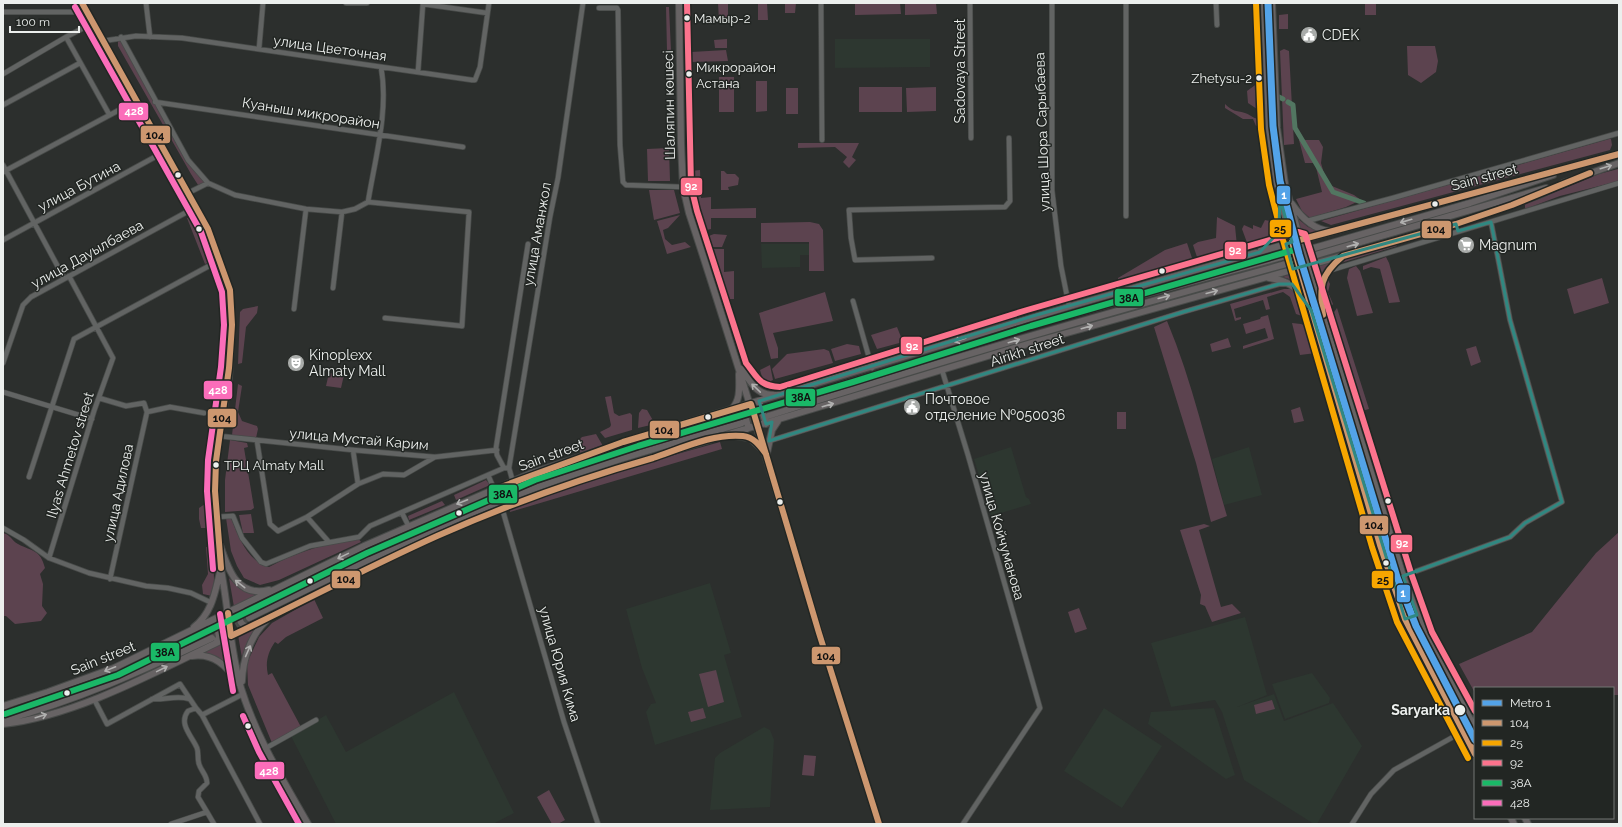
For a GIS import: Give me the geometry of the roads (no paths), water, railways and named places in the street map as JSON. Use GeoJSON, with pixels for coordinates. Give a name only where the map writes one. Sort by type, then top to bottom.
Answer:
{"type":"FeatureCollection","features":[{"type":"Feature","properties":{"kind":"main road"},"geometry":{"type":"LineString","coordinates":[[82,3],[208,229],[230,290],[232,325],[228,378],[211,491],[211,508],[231,636],[242,691],[254,723],[266,748],[308,824]]}},
{"type":"Feature","properties":{"kind":"main road","name":"Шаляпин көшесі"},"geometry":{"type":"LineString","coordinates":[[679,3],[684,187],[689,213],[758,426],[846,720],[879,824]]}},
{"type":"Feature","properties":{"kind":"main road"},"geometry":{"type":"LineString","coordinates":[[1264,3],[1269,128],[1273,161],[1293,269]]}},
{"type":"Feature","properties":{"kind":"main road"},"geometry":{"type":"LineString","coordinates":[[1272,3],[1277,128],[1280,160],[1288,197],[1303,240],[1323,316],[1345,390],[1416,615],[1425,635],[1474,726]]}},
{"type":"Feature","properties":{"kind":"main road","name":"Sain street"},"geometry":{"type":"LineString","coordinates":[[3,706],[66,686],[114,668],[408,525],[532,473],[636,438],[872,368],[1069,306],[1289,243],[1619,154]]}},
{"type":"Feature","properties":{"kind":"main road","name":"Sain street"},"geometry":{"type":"LineString","coordinates":[[1314,248],[1470,203],[1594,161]]}},
{"type":"Feature","properties":{"kind":"main road","name":"Sain street"},"geometry":{"type":"LineString","coordinates":[[1316,255],[1567,182],[1619,163]]}},
{"type":"Feature","properties":{"kind":"main road","name":"Sain street"},"geometry":{"type":"LineString","coordinates":[[3,724],[26,721],[94,699],[187,657],[447,532],[502,508],[616,468],[778,421],[1031,343],[1456,224],[1540,195],[1567,182]]}},
{"type":"Feature","properties":{"kind":"main road"},"geometry":{"type":"LineString","coordinates":[[1288,197],[1298,214],[1307,221],[1322,229],[1336,231]]}},
{"type":"Feature","properties":{"kind":"main road"},"geometry":{"type":"LineString","coordinates":[[1260,252],[1274,237],[1279,225],[1280,198]]}},
{"type":"Feature","properties":{"kind":"main road"},"geometry":{"type":"LineString","coordinates":[[1289,243],[1300,267],[1335,394],[1380,545],[1405,619],[1462,732],[1474,752]]}},
{"type":"Feature","properties":{"kind":"main road"},"geometry":{"type":"LineString","coordinates":[[766,409],[1075,313],[1285,256]]}},
{"type":"Feature","properties":{"kind":"main road"},"geometry":{"type":"LineString","coordinates":[[1323,316],[1320,287],[1326,272],[1343,256]]}},
{"type":"Feature","properties":{"kind":"main road"},"geometry":{"type":"LineString","coordinates":[[768,416],[949,359],[1286,264]]}},
{"type":"Feature","properties":{"kind":"main road"},"geometry":{"type":"LineString","coordinates":[[1265,277],[1279,279],[1292,284],[1303,296],[1311,310]]}},
{"type":"Feature","properties":{"kind":"main road"},"geometry":{"type":"LineString","coordinates":[[1025,320],[1075,313]]}},
{"type":"Feature","properties":{"kind":"main road"},"geometry":{"type":"LineString","coordinates":[[1031,343],[1076,322]]}},
{"type":"Feature","properties":{"kind":"main road"},"geometry":{"type":"LineString","coordinates":[[962,347],[1003,326]]}},
{"type":"Feature","properties":{"kind":"main road"},"geometry":{"type":"LineString","coordinates":[[949,359],[994,355]]}},
{"type":"Feature","properties":{"kind":"main road"},"geometry":{"type":"LineString","coordinates":[[739,367],[758,391],[768,395],[781,395]]}},
{"type":"Feature","properties":{"kind":"main road"},"geometry":{"type":"LineString","coordinates":[[731,410],[737,402],[739,394],[739,367]]}},
{"type":"Feature","properties":{"kind":"main road"},"geometry":{"type":"LineString","coordinates":[[1335,394],[1340,389],[1345,390]]}},
{"type":"Feature","properties":{"kind":"main road"},"geometry":{"type":"LineString","coordinates":[[759,401],[766,424]]}},
{"type":"Feature","properties":{"kind":"main road"},"geometry":{"type":"LineString","coordinates":[[740,407],[743,409],[748,426],[746,430]]}},
{"type":"Feature","properties":{"kind":"main road","name":"Sain street"},"geometry":{"type":"LineString","coordinates":[[247,612],[422,527],[536,480],[741,416]]}},
{"type":"Feature","properties":{"kind":"main road"},"geometry":{"type":"LineString","coordinates":[[766,454],[772,430],[778,421]]}},
{"type":"Feature","properties":{"kind":"main road","name":"Sain street"},"geometry":{"type":"LineString","coordinates":[[249,618],[420,536],[511,497],[573,475],[742,423]]}},
{"type":"Feature","properties":{"kind":"main road"},"geometry":{"type":"LineString","coordinates":[[721,438],[746,436],[754,440],[766,454]]}},
{"type":"Feature","properties":{"kind":"main road"},"geometry":{"type":"LineString","coordinates":[[185,634],[202,621],[212,603],[221,568],[220,545],[216,517],[216,461]]}},
{"type":"Feature","properties":{"kind":"main road"},"geometry":{"type":"LineString","coordinates":[[496,488],[536,480]]}},
{"type":"Feature","properties":{"kind":"main road"},"geometry":{"type":"LineString","coordinates":[[513,504],[544,486]]}},
{"type":"Feature","properties":{"kind":"main road"},"geometry":{"type":"LineString","coordinates":[[422,527],[448,508]]}},
{"type":"Feature","properties":{"kind":"main road"},"geometry":{"type":"LineString","coordinates":[[420,536],[447,532]]}},
{"type":"Feature","properties":{"kind":"main road"},"geometry":{"type":"LineString","coordinates":[[220,545],[231,575],[244,587],[257,591],[277,588]]}},
{"type":"Feature","properties":{"kind":"main road"},"geometry":{"type":"LineString","coordinates":[[242,606],[239,613],[240,622],[245,626],[251,626]]}},
{"type":"Feature","properties":{"kind":"main road"},"geometry":{"type":"LineString","coordinates":[[1405,619],[1412,619],[1416,615]]}},
{"type":"Feature","properties":{"kind":"main road"},"geometry":{"type":"LineString","coordinates":[[242,691],[245,657],[260,628],[273,616]]}},
{"type":"Feature","properties":{"kind":"main road"},"geometry":{"type":"LineString","coordinates":[[208,622],[216,624],[217,626],[219,636],[216,643]]}},
{"type":"Feature","properties":{"kind":"main road","name":"Sain street"},"geometry":{"type":"LineString","coordinates":[[3,712],[62,695],[116,675],[209,631]]}},
{"type":"Feature","properties":{"kind":"main road"},"geometry":{"type":"LineString","coordinates":[[1415,641],[1420,636],[1425,635]]}},
{"type":"Feature","properties":{"kind":"main road","name":"Sain street"},"geometry":{"type":"LineString","coordinates":[[3,720],[52,706],[119,681],[212,638]]}},
{"type":"Feature","properties":{"kind":"main road"},"geometry":{"type":"LineString","coordinates":[[187,657],[203,656],[220,662],[231,672],[242,691]]}},
{"type":"Feature","properties":{"kind":"street"},"geometry":{"type":"LineString","coordinates":[[146,3],[150,37]]}},
{"type":"Feature","properties":{"kind":"street"},"geometry":{"type":"LineString","coordinates":[[259,49],[263,3]]}},
{"type":"Feature","properties":{"kind":"street"},"geometry":{"type":"LineString","coordinates":[[346,3],[367,3]]}},
{"type":"Feature","properties":{"kind":"street","name":"улица Цветочная"},"geometry":{"type":"LineString","coordinates":[[102,40],[121,37],[182,38],[475,80],[480,67],[489,3]]}},
{"type":"Feature","properties":{"kind":"street","name":"улица Аманжол"},"geometry":{"type":"LineString","coordinates":[[507,468],[558,178],[583,3]]}},
{"type":"Feature","properties":{"kind":"street"},"geometry":{"type":"LineString","coordinates":[[821,3],[822,140]]}},
{"type":"Feature","properties":{"kind":"street","name":"Sadovaya Street"},"geometry":{"type":"LineString","coordinates":[[970,3],[971,138]]}},
{"type":"Feature","properties":{"kind":"street","name":"улица Шора Сарыбаева"},"geometry":{"type":"LineString","coordinates":[[1052,3],[1052,190],[1061,266],[1069,306]]}},
{"type":"Feature","properties":{"kind":"street"},"geometry":{"type":"LineString","coordinates":[[1126,3],[1126,216]]}},
{"type":"Feature","properties":{"kind":"street"},"geometry":{"type":"LineString","coordinates":[[1216,3],[1217,24]]}},
{"type":"Feature","properties":{"kind":"street"},"geometry":{"type":"LineString","coordinates":[[418,72],[423,4],[487,13]]}},
{"type":"Feature","properties":{"kind":"street"},"geometry":{"type":"LineString","coordinates":[[599,8],[617,8],[618,10],[620,146],[623,182],[626,185],[684,187]]}},
{"type":"Feature","properties":{"kind":"street"},"geometry":{"type":"LineString","coordinates":[[3,12],[87,12]]}},
{"type":"Feature","properties":{"kind":"street"},"geometry":{"type":"LineString","coordinates":[[3,74],[93,23]]}},
{"type":"Feature","properties":{"kind":"street"},"geometry":{"type":"LineString","coordinates":[[66,37],[109,114]]}},
{"type":"Feature","properties":{"kind":"street"},"geometry":{"type":"LineString","coordinates":[[121,37],[155,102],[188,160],[208,183],[235,195],[272,204],[306,209],[342,212],[355,209],[368,202],[470,212],[462,326],[385,318]]}},
{"type":"Feature","properties":{"kind":"street"},"geometry":{"type":"LineString","coordinates":[[3,105],[80,63]]}},
{"type":"Feature","properties":{"kind":"street"},"geometry":{"type":"LineString","coordinates":[[368,202],[379,135],[384,83],[381,67]]}},
{"type":"Feature","properties":{"kind":"street"},"geometry":{"type":"LineString","coordinates":[[4,171],[136,101]]}},
{"type":"Feature","properties":{"kind":"street","name":"Куаныш микрорайон"},"geometry":{"type":"LineString","coordinates":[[155,102],[463,147]]}},
{"type":"Feature","properties":{"kind":"street"},"geometry":{"type":"LineString","coordinates":[[1307,221],[1393,198],[1619,133]]}},
{"type":"Feature","properties":{"kind":"street"},"geometry":{"type":"LineString","coordinates":[[932,258],[855,260],[851,238],[849,210],[1005,207],[1010,201],[1009,138]]}},
{"type":"Feature","properties":{"kind":"street","name":"улица Бутина"},"geometry":{"type":"LineString","coordinates":[[3,240],[164,152]]}},
{"type":"Feature","properties":{"kind":"street"},"geometry":{"type":"LineString","coordinates":[[3,165],[4,171],[64,278]]}},
{"type":"Feature","properties":{"kind":"street"},"geometry":{"type":"LineString","coordinates":[[188,193],[208,183]]}},
{"type":"Feature","properties":{"kind":"street"},"geometry":{"type":"LineString","coordinates":[[1326,272],[1619,183]]}},
{"type":"Feature","properties":{"kind":"street","name":"улица Дауылбаева"},"geometry":{"type":"LineString","coordinates":[[3,363],[23,305],[31,297],[196,207]]}},
{"type":"Feature","properties":{"kind":"street"},"geometry":{"type":"LineString","coordinates":[[294,309],[306,209]]}},
{"type":"Feature","properties":{"kind":"street"},"geometry":{"type":"LineString","coordinates":[[333,288],[342,212]]}},
{"type":"Feature","properties":{"kind":"street"},"geometry":{"type":"LineString","coordinates":[[1403,576],[1510,537],[1526,523],[1562,502],[1510,320],[1491,222]]}},
{"type":"Feature","properties":{"kind":"street"},"geometry":{"type":"LineString","coordinates":[[1456,224],[1458,231]]}},
{"type":"Feature","properties":{"kind":"street"},"geometry":{"type":"LineString","coordinates":[[513,482],[507,468],[497,455],[496,450],[528,244]]}},
{"type":"Feature","properties":{"kind":"street"},"geometry":{"type":"LineString","coordinates":[[29,477],[74,339],[220,260]]}},
{"type":"Feature","properties":{"kind":"street"},"geometry":{"type":"LineString","coordinates":[[69,276],[96,327]]}},
{"type":"Feature","properties":{"kind":"street","name":"Airikh street"},"geometry":{"type":"LineString","coordinates":[[769,441],[947,387],[1183,312],[1279,284],[1292,284]]}},
{"type":"Feature","properties":{"kind":"street"},"geometry":{"type":"LineString","coordinates":[[853,301],[872,368]]}},
{"type":"Feature","properties":{"kind":"street","name":"Ilyas Ahmetov street"},"geometry":{"type":"LineString","coordinates":[[49,558],[92,419],[113,358],[96,327]]}},
{"type":"Feature","properties":{"kind":"street","name":"улица Койчуманова"},"geometry":{"type":"LineString","coordinates":[[942,370],[968,455],[1040,708],[963,824]]}},
{"type":"Feature","properties":{"kind":"street"},"geometry":{"type":"LineString","coordinates":[[3,392],[92,419]]}},
{"type":"Feature","properties":{"kind":"street"},"geometry":{"type":"LineString","coordinates":[[99,398],[126,406],[144,403],[147,412],[170,407],[204,413]]}},
{"type":"Feature","properties":{"kind":"street","name":"улица Адилова"},"geometry":{"type":"LineString","coordinates":[[110,579],[147,412]]}},
{"type":"Feature","properties":{"kind":"street","name":"улица Мустай Карим"},"geometry":{"type":"LineString","coordinates":[[219,436],[257,441],[435,457],[496,450]]}},
{"type":"Feature","properties":{"kind":"street"},"geometry":{"type":"LineString","coordinates":[[257,441],[270,524],[278,531],[307,518],[358,484],[383,474],[402,476],[435,457]]}},
{"type":"Feature","properties":{"kind":"street"},"geometry":{"type":"LineString","coordinates":[[353,450],[358,484]]}},
{"type":"Feature","properties":{"kind":"street"},"geometry":{"type":"LineString","coordinates":[[216,517],[233,516],[242,538],[261,562],[266,564],[293,552],[328,541],[359,537],[370,526],[507,468]]}},
{"type":"Feature","properties":{"kind":"street"},"geometry":{"type":"LineString","coordinates":[[488,475],[496,488]]}},
{"type":"Feature","properties":{"kind":"street","name":"улица Юрия Кима"},"geometry":{"type":"LineString","coordinates":[[502,508],[564,722],[598,824]]}},
{"type":"Feature","properties":{"kind":"street"},"geometry":{"type":"LineString","coordinates":[[402,513],[408,525]]}},
{"type":"Feature","properties":{"kind":"street"},"geometry":{"type":"LineString","coordinates":[[307,518],[328,541]]}},
{"type":"Feature","properties":{"kind":"street"},"geometry":{"type":"LineString","coordinates":[[3,528],[24,540],[49,558],[110,579],[191,593],[212,603]]}},
{"type":"Feature","properties":{"kind":"street"},"geometry":{"type":"LineString","coordinates":[[359,537],[364,546]]}},
{"type":"Feature","properties":{"kind":"street"},"geometry":{"type":"LineString","coordinates":[[94,699],[107,724],[180,684],[189,699],[202,715],[260,824]]}},
{"type":"Feature","properties":{"kind":"street"},"geometry":{"type":"LineString","coordinates":[[202,715],[242,691]]}},
{"type":"Feature","properties":{"kind":"street"},"geometry":{"type":"LineString","coordinates":[[152,699],[161,700],[184,697],[189,699]]}},
{"type":"Feature","properties":{"kind":"street"},"geometry":{"type":"LineString","coordinates":[[196,708],[188,711],[184,721],[185,727],[198,750],[199,765],[207,778],[207,783],[200,791],[198,797],[214,824]]}},
{"type":"Feature","properties":{"kind":"street"},"geometry":{"type":"LineString","coordinates":[[266,748],[316,720]]}},
{"type":"Feature","properties":{"kind":"street"},"geometry":{"type":"LineString","coordinates":[[1352,824],[1371,794],[1394,770],[1462,732]]}},
{"type":"Feature","properties":{"kind":"street"},"geometry":{"type":"LineString","coordinates":[[171,824],[207,812]]}},
{"type":"Feature","properties":{"kind":"waterway"},"geometry":{"type":"LineString","coordinates":[[1279,97],[1283,99]]}},
{"type":"Feature","properties":{"kind":"waterway"},"geometry":{"type":"LineString","coordinates":[[1288,102],[1293,105],[1295,128],[1333,192],[1364,203]]}},
{"type":"Feature","properties":{"kind":"tunnel"},"geometry":{"type":"LineString","coordinates":[[741,416],[766,409]]}},
{"type":"Feature","properties":{"kind":"tunnel"},"geometry":{"type":"LineString","coordinates":[[742,423],[767,416]]}},
{"type":"Feature","properties":{"kind":"tunnel"},"geometry":{"type":"LineString","coordinates":[[209,631],[247,612]]}},
{"type":"Feature","properties":{"kind":"tunnel"},"geometry":{"type":"LineString","coordinates":[[212,638],[249,618]]}},
{"type":"Feature","properties":{"kind":"metro line","name":"1"},"geometry":{"type":"LineString","coordinates":[[1268,3],[1273,126],[1280,181],[1299,254],[1397,577],[1416,626],[1474,738]]}},
{"type":"Feature","properties":{"kind":"place","name":"Мамыр-2"},"geometry":{"type":"Point","coordinates":[687,18]}},
{"type":"Feature","properties":{"kind":"place","name":"CDEK"},"geometry":{"type":"Point","coordinates":[1309,35]}},
{"type":"Feature","properties":{"kind":"place","name":"Микрорайон Астана"},"geometry":{"type":"Point","coordinates":[689,74]}},
{"type":"Feature","properties":{"kind":"place","name":"Zhetysu-2"},"geometry":{"type":"Point","coordinates":[1259,78]}},
{"type":"Feature","properties":{"kind":"place","name":"Magnum"},"geometry":{"type":"Point","coordinates":[1466,245]}},
{"type":"Feature","properties":{"kind":"place","name":"Kinoplexx Almaty Mall"},"geometry":{"type":"Point","coordinates":[296,363]}},
{"type":"Feature","properties":{"kind":"place","name":"Почтовое отделение №050036"},"geometry":{"type":"Point","coordinates":[912,407]}},
{"type":"Feature","properties":{"kind":"place","name":"ТРЦ Almaty Mall"},"geometry":{"type":"Point","coordinates":[216,465]}},
{"type":"Feature","properties":{"kind":"place","name":"Saryarka"},"geometry":{"type":"Point","coordinates":[1460,710]}}]}
